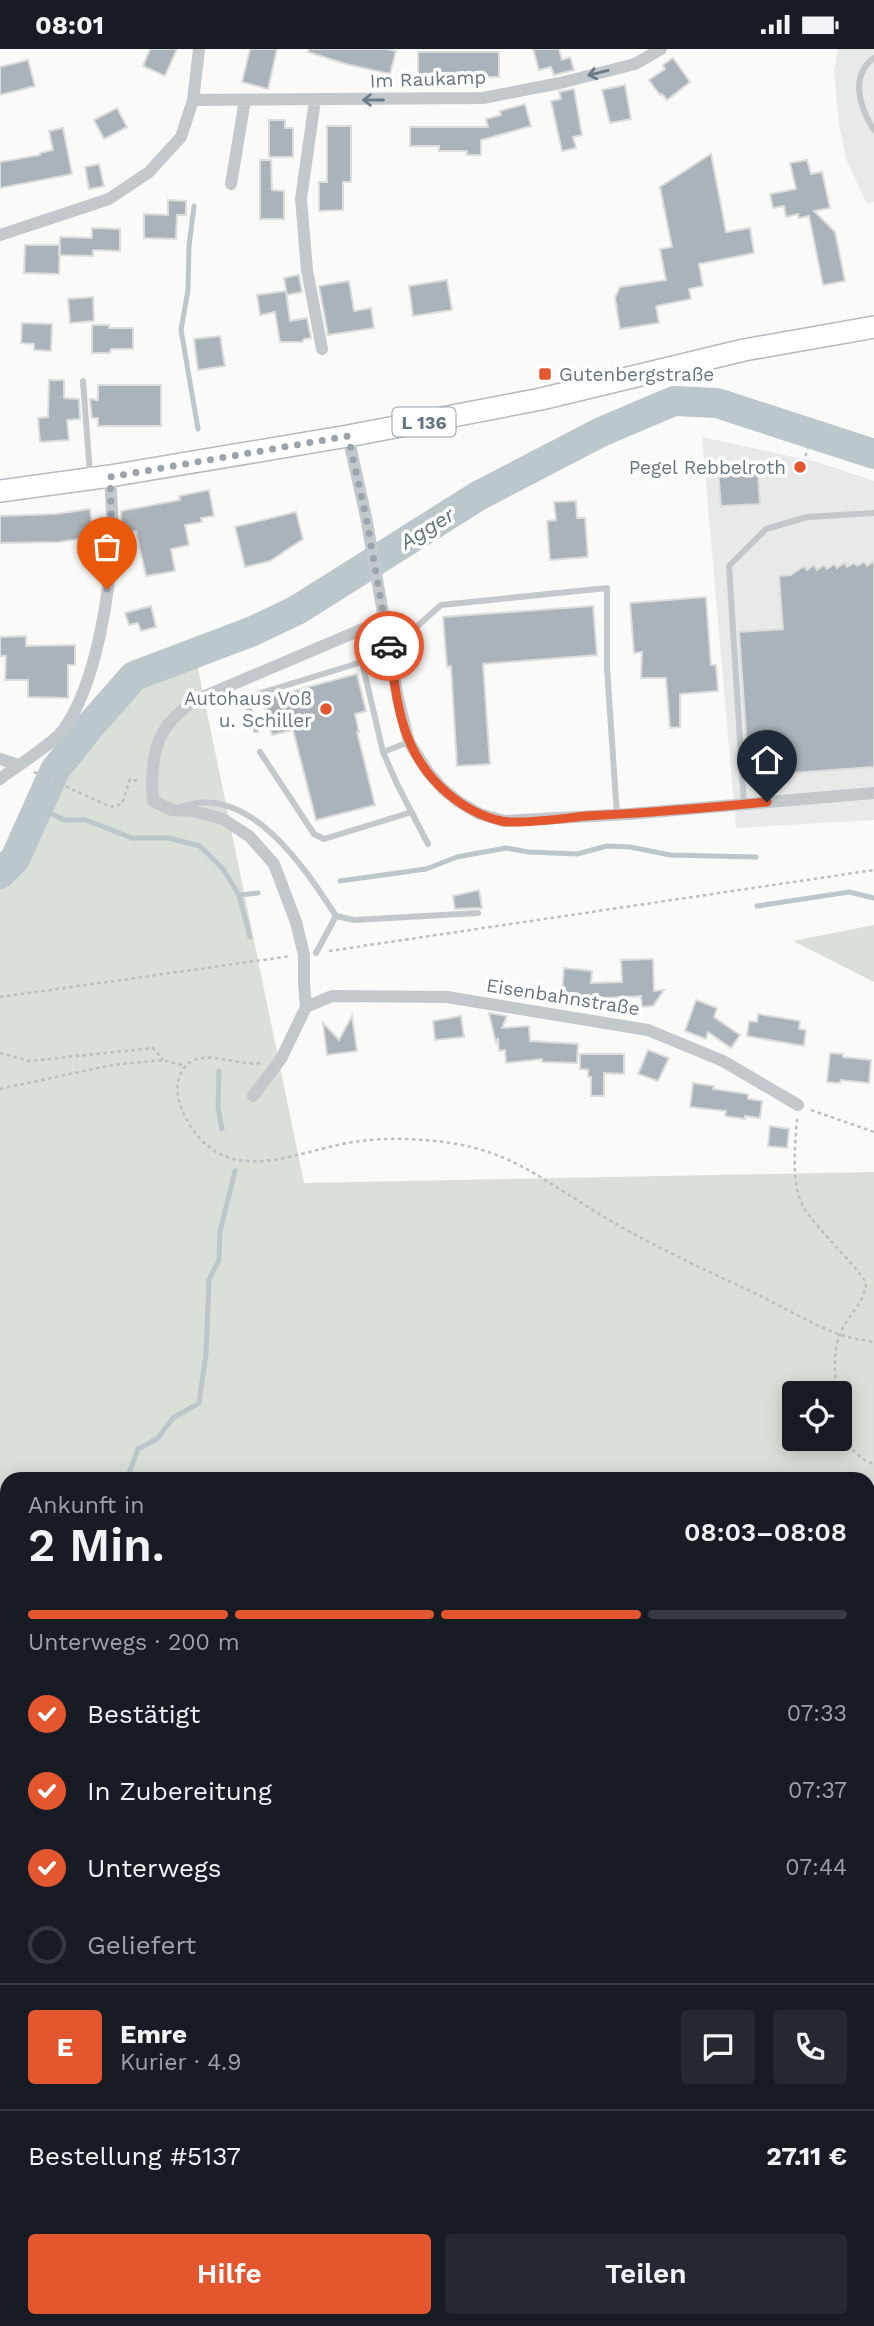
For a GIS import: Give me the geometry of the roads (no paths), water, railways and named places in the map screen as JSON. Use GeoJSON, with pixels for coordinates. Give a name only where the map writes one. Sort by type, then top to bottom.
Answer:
{"type":"FeatureCollection","features":[{"type":"Feature","properties":{"kind":"main road","name":"L 136"},"geometry":{"type":"LineString","coordinates":[[0,491],[100,478],[348,436],[541,399],[744,350],[874,327]]}},
{"type":"Feature","properties":{"kind":"street"},"geometry":{"type":"LineString","coordinates":[[0,235],[109,199],[149,173],[181,137],[193,100],[199,49]]}},
{"type":"Feature","properties":{"kind":"street","name":"Im Raukamp"},"geometry":{"type":"LineString","coordinates":[[193,100],[484,98],[635,64],[660,49]]}},
{"type":"Feature","properties":{"kind":"street"},"geometry":{"type":"LineString","coordinates":[[231,184],[245,100]]}},
{"type":"Feature","properties":{"kind":"street"},"geometry":{"type":"LineString","coordinates":[[314,100],[302,199],[307,270],[322,349]]}},
{"type":"Feature","properties":{"kind":"street"},"geometry":{"type":"LineString","coordinates":[[348,436],[366,517],[398,698],[409,742],[428,772],[459,802],[480,814],[504,821],[617,815],[874,793]]}},
{"type":"Feature","properties":{"kind":"street"},"geometry":{"type":"LineString","coordinates":[[0,779],[62,732],[82,698],[89,677],[104,615],[112,536],[100,478]]}},
{"type":"Feature","properties":{"kind":"street"},"geometry":{"type":"LineString","coordinates":[[253,1096],[281,1059],[306,1007],[304,955],[296,922],[274,864],[249,836],[223,819],[193,811],[172,810],[153,801],[151,783],[154,756],[166,726],[191,702],[384,620]]}},
{"type":"Feature","properties":{"kind":"street"},"geometry":{"type":"LineString","coordinates":[[0,759],[19,765]]}},
{"type":"Feature","properties":{"kind":"street","name":"Eisenbahnstraße"},"geometry":{"type":"LineString","coordinates":[[306,1007],[332,996],[447,997],[648,1030],[723,1061],[799,1105]]}},
{"type":"Feature","properties":{"kind":"lane"},"geometry":{"type":"LineString","coordinates":[[874,58],[860,71],[859,87],[865,116],[874,130]]}},
{"type":"Feature","properties":{"kind":"lane"},"geometry":{"type":"LineString","coordinates":[[83,381],[100,478]]}},
{"type":"Feature","properties":{"kind":"lane"},"geometry":{"type":"LineString","coordinates":[[744,804],[729,566],[766,529],[807,517],[874,513]]}},
{"type":"Feature","properties":{"kind":"lane"},"geometry":{"type":"LineString","coordinates":[[388,641],[404,638],[441,605],[607,588],[607,667],[617,815]]}},
{"type":"Feature","properties":{"kind":"lane"},"geometry":{"type":"LineString","coordinates":[[256,730],[245,698],[362,662],[383,752],[428,844]]}},
{"type":"Feature","properties":{"kind":"lane"},"geometry":{"type":"LineString","coordinates":[[383,752],[409,742]]}},
{"type":"Feature","properties":{"kind":"lane"},"geometry":{"type":"LineString","coordinates":[[260,752],[314,834],[324,839],[411,812]]}},
{"type":"Feature","properties":{"kind":"lane"},"geometry":{"type":"LineString","coordinates":[[172,810],[192,803],[214,803],[236,810],[268,829],[297,859],[335,916],[354,920],[478,913]]}},
{"type":"Feature","properties":{"kind":"lane"},"geometry":{"type":"LineString","coordinates":[[316,953],[335,916]]}},
{"type":"Feature","properties":{"kind":"waterway"},"geometry":{"type":"LineString","coordinates":[[194,206],[189,246],[188,290],[181,330],[198,429]]}},
{"type":"Feature","properties":{"kind":"waterway","name":"Agger"},"geometry":{"type":"LineString","coordinates":[[0,874],[15,859],[55,770],[134,676],[253,631],[297,610],[478,496],[601,432],[674,401],[717,403],[874,454]]}},
{"type":"Feature","properties":{"kind":"waterway"},"geometry":{"type":"LineString","coordinates":[[38,807],[64,820],[86,820],[132,838],[169,838],[200,846],[223,869],[239,895],[258,893]]}},
{"type":"Feature","properties":{"kind":"waterway"},"geometry":{"type":"LineString","coordinates":[[340,881],[426,869],[457,857],[506,848],[577,854],[607,846],[630,847],[670,855],[756,857]]}},
{"type":"Feature","properties":{"kind":"waterway"},"geometry":{"type":"LineString","coordinates":[[757,906],[849,892],[874,898]]}},
{"type":"Feature","properties":{"kind":"waterway"},"geometry":{"type":"LineString","coordinates":[[239,895],[250,937]]}},
{"type":"Feature","properties":{"kind":"waterway"},"geometry":{"type":"LineString","coordinates":[[219,1071],[218,1107],[222,1129]]}},
{"type":"Feature","properties":{"kind":"waterway"},"geometry":{"type":"LineString","coordinates":[[130,1472],[138,1449],[157,1439],[173,1418],[199,1403],[206,1354],[209,1280],[219,1260],[220,1231],[235,1171]]}},
{"type":"Feature","properties":{"kind":"place","name":"Gutenbergstraße"},"geometry":{"type":"Point","coordinates":[545,374]}},
{"type":"Feature","properties":{"kind":"place","name":"Pegel Rebbelroth"},"geometry":{"type":"Point","coordinates":[800,467]}},
{"type":"Feature","properties":{"kind":"place","name":"Autohaus Voß u. Schiller"},"geometry":{"type":"Point","coordinates":[326,709]}}]}
